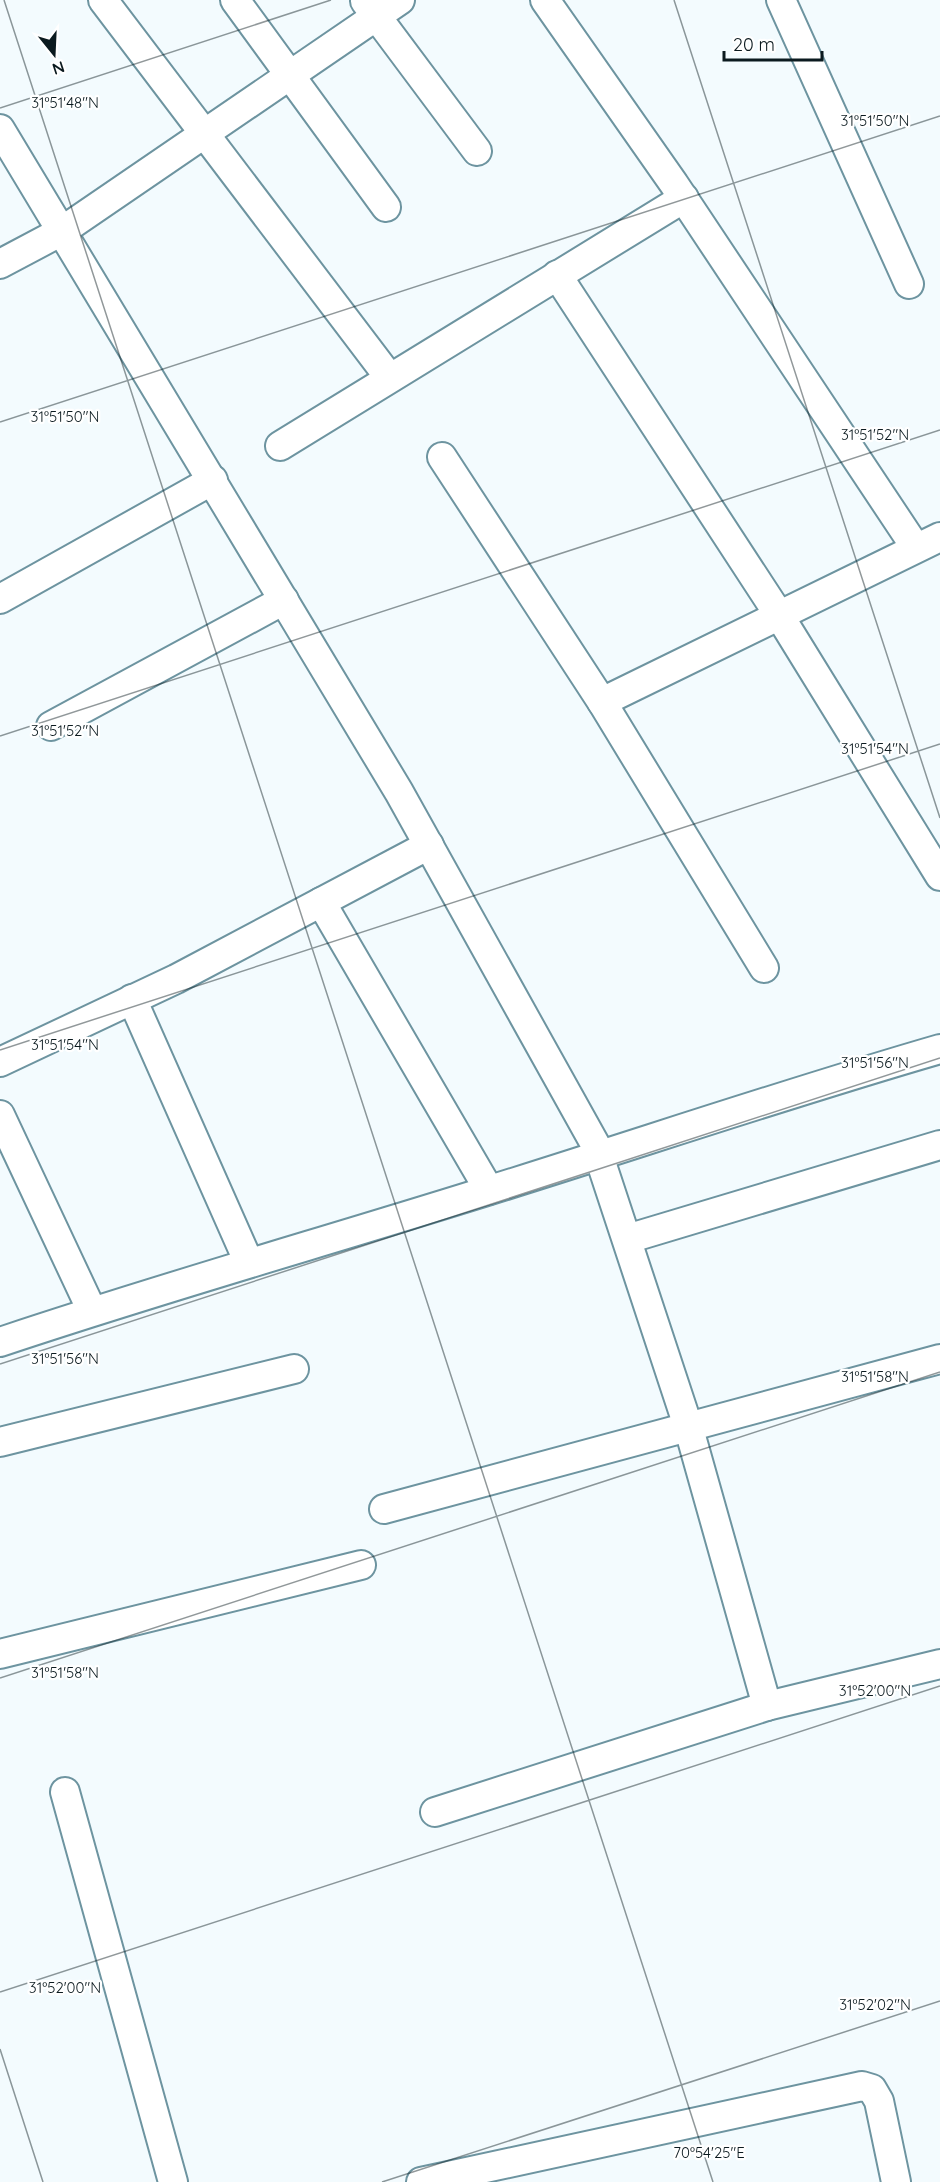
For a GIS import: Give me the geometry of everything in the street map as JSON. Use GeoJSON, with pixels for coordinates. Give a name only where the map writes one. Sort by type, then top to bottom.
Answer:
{"type":"FeatureCollection","features":[{"type":"Feature","properties":{"kind":"street"},"geometry":{"type":"LineString","coordinates":[[104,0],[389,377]]}},
{"type":"Feature","properties":{"kind":"street"},"geometry":{"type":"LineString","coordinates":[[235,0],[386,207]]}},
{"type":"Feature","properties":{"kind":"street"},"geometry":{"type":"LineString","coordinates":[[0,264],[62,231],[290,75],[371,8],[400,0]]}},
{"type":"Feature","properties":{"kind":"street"},"geometry":{"type":"LineString","coordinates":[[545,0],[928,542],[602,702]]}},
{"type":"Feature","properties":{"kind":"street"},"geometry":{"type":"LineString","coordinates":[[781,0],[909,284]]}},
{"type":"Feature","properties":{"kind":"street"},"geometry":{"type":"LineString","coordinates":[[371,8],[477,151]]}},
{"type":"Feature","properties":{"kind":"street"},"geometry":{"type":"LineString","coordinates":[[0,129],[213,480],[429,845],[595,1144],[689,1429],[767,1706]]}},
{"type":"Feature","properties":{"kind":"street"},"geometry":{"type":"LineString","coordinates":[[280,446],[684,198]]}},
{"type":"Feature","properties":{"kind":"street"},"geometry":{"type":"LineString","coordinates":[[557,275],[779,615],[940,876]]}},
{"type":"Feature","properties":{"kind":"street"},"geometry":{"type":"LineString","coordinates":[[442,457],[602,702],[764,968]]}},
{"type":"Feature","properties":{"kind":"street"},"geometry":{"type":"LineString","coordinates":[[0,599],[213,480]]}},
{"type":"Feature","properties":{"kind":"street"},"geometry":{"type":"LineString","coordinates":[[51,726],[284,600]]}},
{"type":"Feature","properties":{"kind":"street"},"geometry":{"type":"LineString","coordinates":[[0,1062],[132,999],[429,845]]}},
{"type":"Feature","properties":{"kind":"street"},"geometry":{"type":"LineString","coordinates":[[321,902],[489,1190]]}},
{"type":"Feature","properties":{"kind":"street"},"geometry":{"type":"LineString","coordinates":[[132,999],[249,1263]]}},
{"type":"Feature","properties":{"kind":"street"},"geometry":{"type":"LineString","coordinates":[[0,1342],[92,1311],[599,1156],[802,1089],[940,1049]]}},
{"type":"Feature","properties":{"kind":"street"},"geometry":{"type":"LineString","coordinates":[[0,1115],[92,1311]]}},
{"type":"Feature","properties":{"kind":"street"},"geometry":{"type":"LineString","coordinates":[[627,1239],[940,1145]]}},
{"type":"Feature","properties":{"kind":"street"},"geometry":{"type":"LineString","coordinates":[[384,1509],[689,1429],[940,1359]]}},
{"type":"Feature","properties":{"kind":"street"},"geometry":{"type":"LineString","coordinates":[[0,1442],[294,1369]]}},
{"type":"Feature","properties":{"kind":"street"},"geometry":{"type":"LineString","coordinates":[[0,1654],[361,1565]]}},
{"type":"Feature","properties":{"kind":"street"},"geometry":{"type":"LineString","coordinates":[[435,1812],[767,1706],[940,1664]]}},
{"type":"Feature","properties":{"kind":"street"},"geometry":{"type":"LineString","coordinates":[[65,1792],[173,2182]]}},
{"type":"Feature","properties":{"kind":"street"},"geometry":{"type":"LineString","coordinates":[[421,2182],[515,2172],[862,2086],[872,2089],[879,2101],[896,2182]]}}]}
